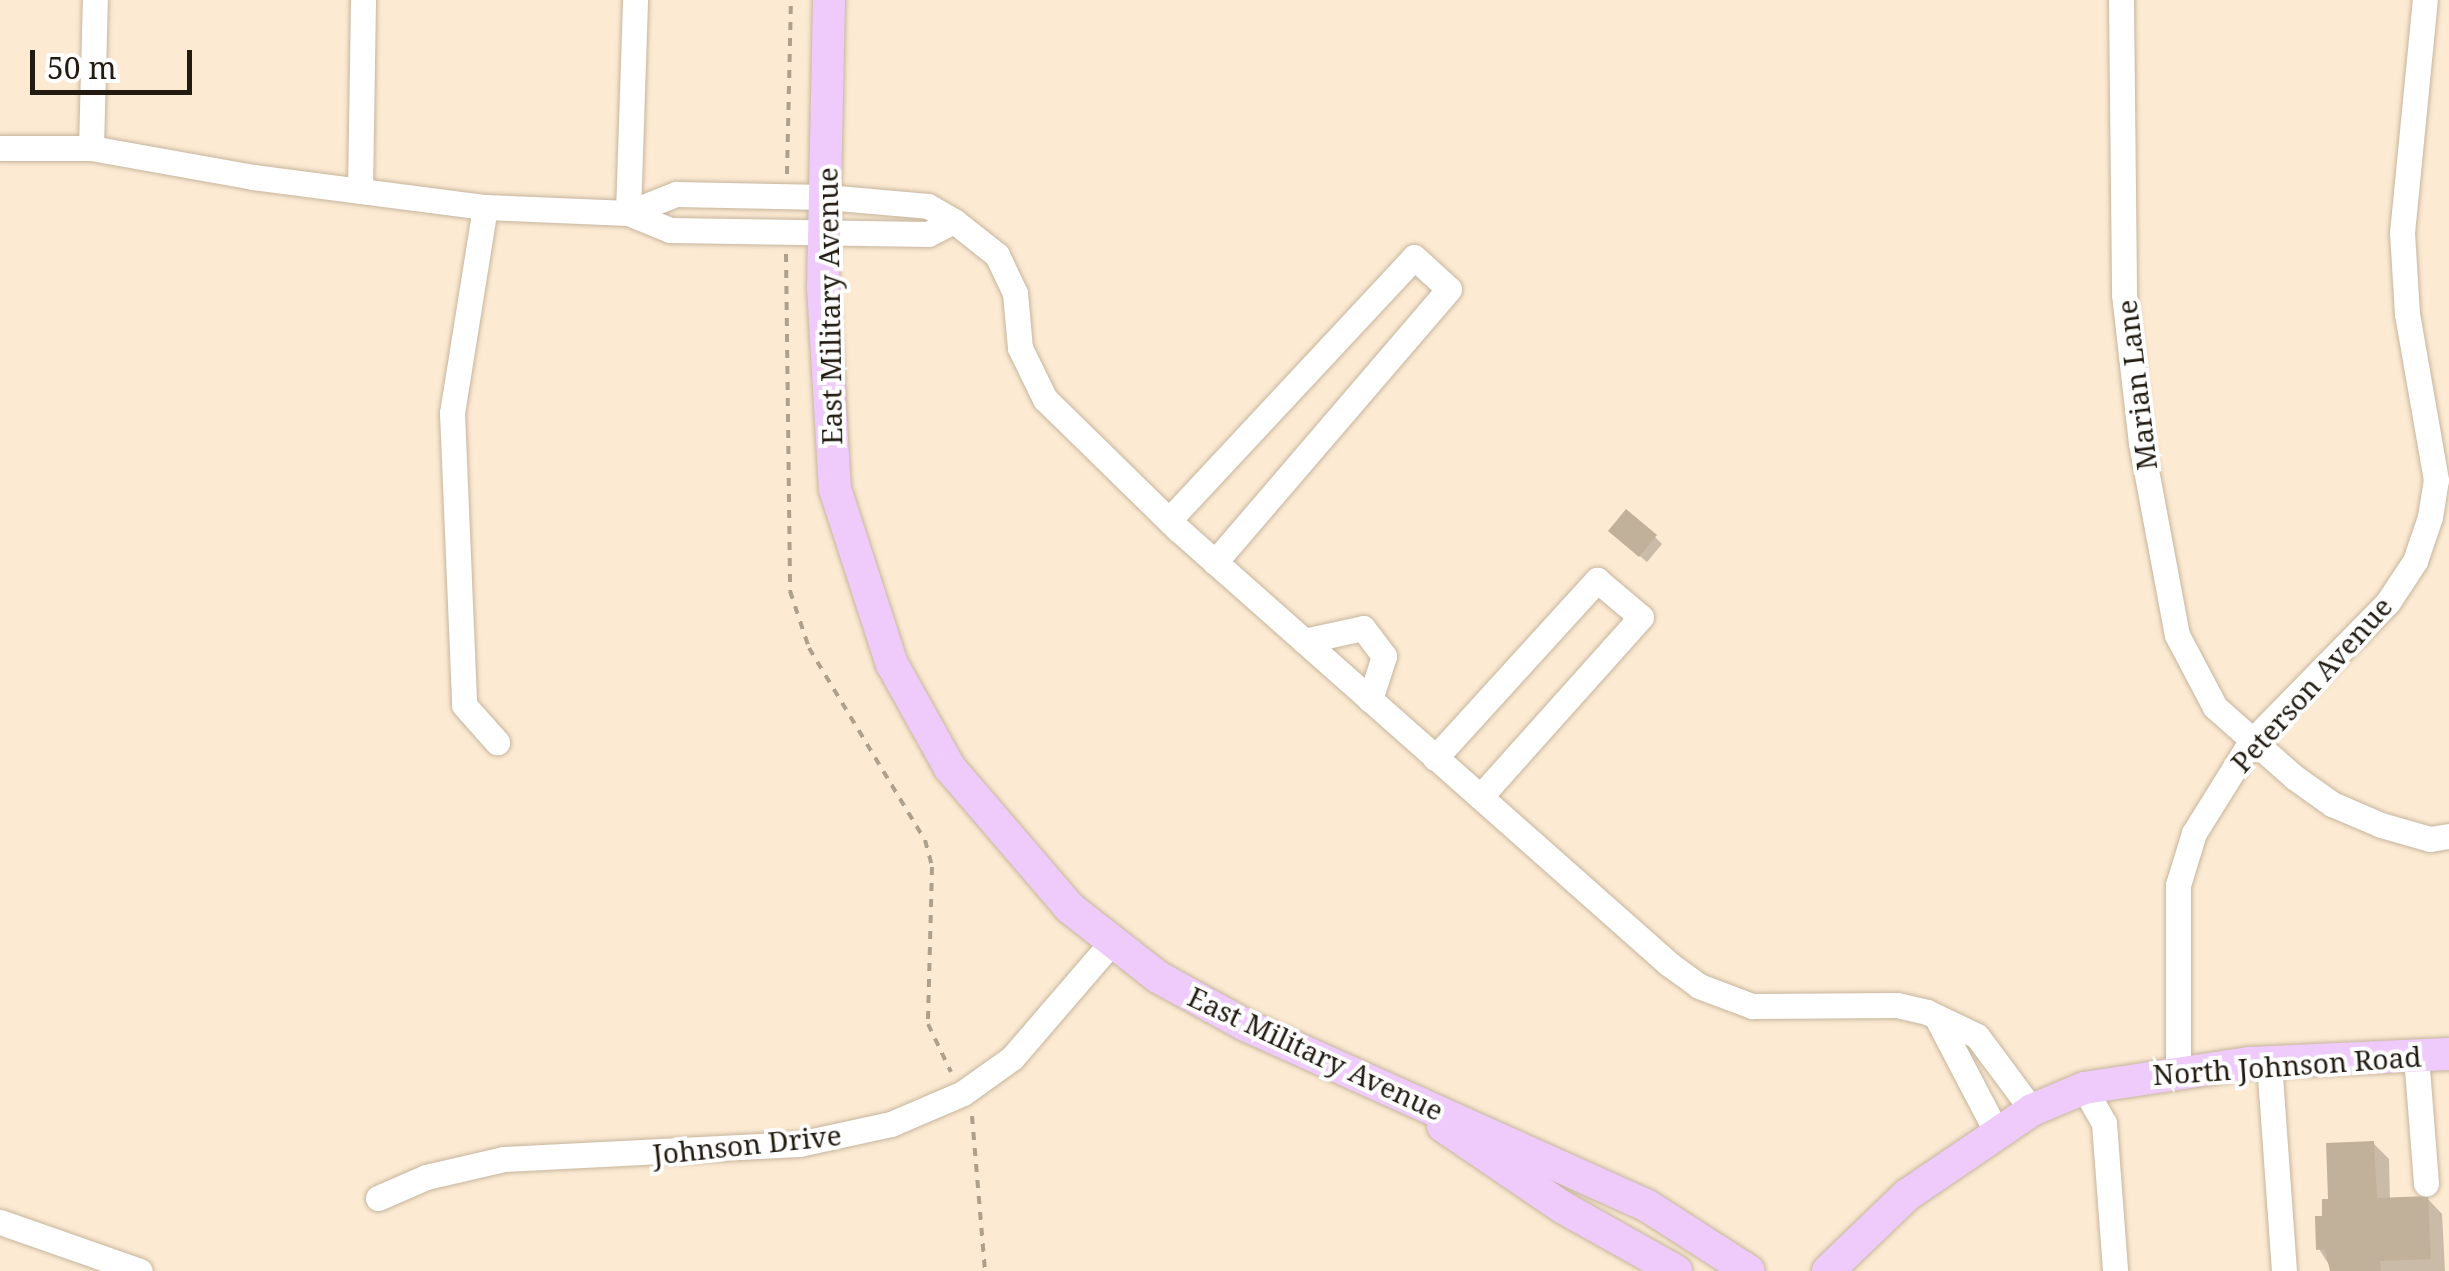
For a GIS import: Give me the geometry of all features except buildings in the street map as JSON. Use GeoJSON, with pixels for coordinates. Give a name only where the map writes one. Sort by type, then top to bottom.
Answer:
{"type":"FeatureCollection","features":[{"type":"Feature","properties":{"kind":"main road","name":"East Military Avenue"},"geometry":{"type":"LineString","coordinates":[[829,0],[824,233],[828,440],[850,551],[870,610],[918,718],[950,768],[1028,867],[1111,942],[1222,1014],[1646,1205],[1750,1271]]}},
{"type":"Feature","properties":{"kind":"main road","name":"North Johnson Road"},"geometry":{"type":"LineString","coordinates":[[1828,1271],[1907,1195],[2032,1110],[2084,1088],[2178,1070],[2449,1054]]}},
{"type":"Feature","properties":{"kind":"main road"},"geometry":{"type":"LineString","coordinates":[[1404,1096],[1498,1166],[1676,1271]]}},
{"type":"Feature","properties":{"kind":"street"},"geometry":{"type":"LineString","coordinates":[[91,148],[95,0]]}},
{"type":"Feature","properties":{"kind":"street"},"geometry":{"type":"LineString","coordinates":[[360,191],[363,0]]}},
{"type":"Feature","properties":{"kind":"street"},"geometry":{"type":"LineString","coordinates":[[628,212],[635,0]]}},
{"type":"Feature","properties":{"kind":"street","name":"Marian Lane"},"geometry":{"type":"LineString","coordinates":[[2122,0],[2124,294],[2162,571],[2193,676],[2250,743],[2332,804],[2430,839],[2449,836]]}},
{"type":"Feature","properties":{"kind":"street","name":"Peterson Avenue"},"geometry":{"type":"LineString","coordinates":[[2178,1070],[2178,885],[2194,833],[2250,743],[2388,602],[2440,518],[2406,314],[2402,232],[2426,0]]}},
{"type":"Feature","properties":{"kind":"street"},"geometry":{"type":"LineString","coordinates":[[0,148],[91,148],[485,207],[628,212],[670,230],[928,234],[954,221]]}},
{"type":"Feature","properties":{"kind":"street"},"geometry":{"type":"LineString","coordinates":[[628,212],[676,194],[826,197],[928,206],[954,221],[997,255],[1015,293],[1020,348],[1046,399],[1214,562],[1699,986],[1752,1006],[1898,1004],[1977,1036],[2032,1110]]}},
{"type":"Feature","properties":{"kind":"street"},"geometry":{"type":"LineString","coordinates":[[485,207],[452,413],[464,705],[497,742]]}},
{"type":"Feature","properties":{"kind":"street"},"geometry":{"type":"LineString","coordinates":[[1169,520],[1414,257],[1449,289],[1214,562]]}},
{"type":"Feature","properties":{"kind":"street"},"geometry":{"type":"LineString","coordinates":[[1435,758],[1597,580],[1642,616],[1480,797]]}},
{"type":"Feature","properties":{"kind":"street"},"geometry":{"type":"LineString","coordinates":[[1304,641],[1363,628],[1384,656],[1370,700]]}},
{"type":"Feature","properties":{"kind":"street","name":"Johnson Drive"},"geometry":{"type":"LineString","coordinates":[[378,1198],[426,1177],[504,1159],[800,1144],[891,1124],[964,1093],[1012,1058],[1111,942]]}},
{"type":"Feature","properties":{"kind":"street"},"geometry":{"type":"LineString","coordinates":[[1939,1022],[1997,1133]]}},
{"type":"Feature","properties":{"kind":"street"},"geometry":{"type":"LineString","coordinates":[[2416,1056],[2426,1184]]}},
{"type":"Feature","properties":{"kind":"street"},"geometry":{"type":"LineString","coordinates":[[2269,1062],[2284,1271]]}},
{"type":"Feature","properties":{"kind":"street"},"geometry":{"type":"LineString","coordinates":[[2084,1088],[2104,1123],[2114,1271]]}},
{"type":"Feature","properties":{"kind":"street"},"geometry":{"type":"LineString","coordinates":[[0,1222],[140,1271]]}}]}
